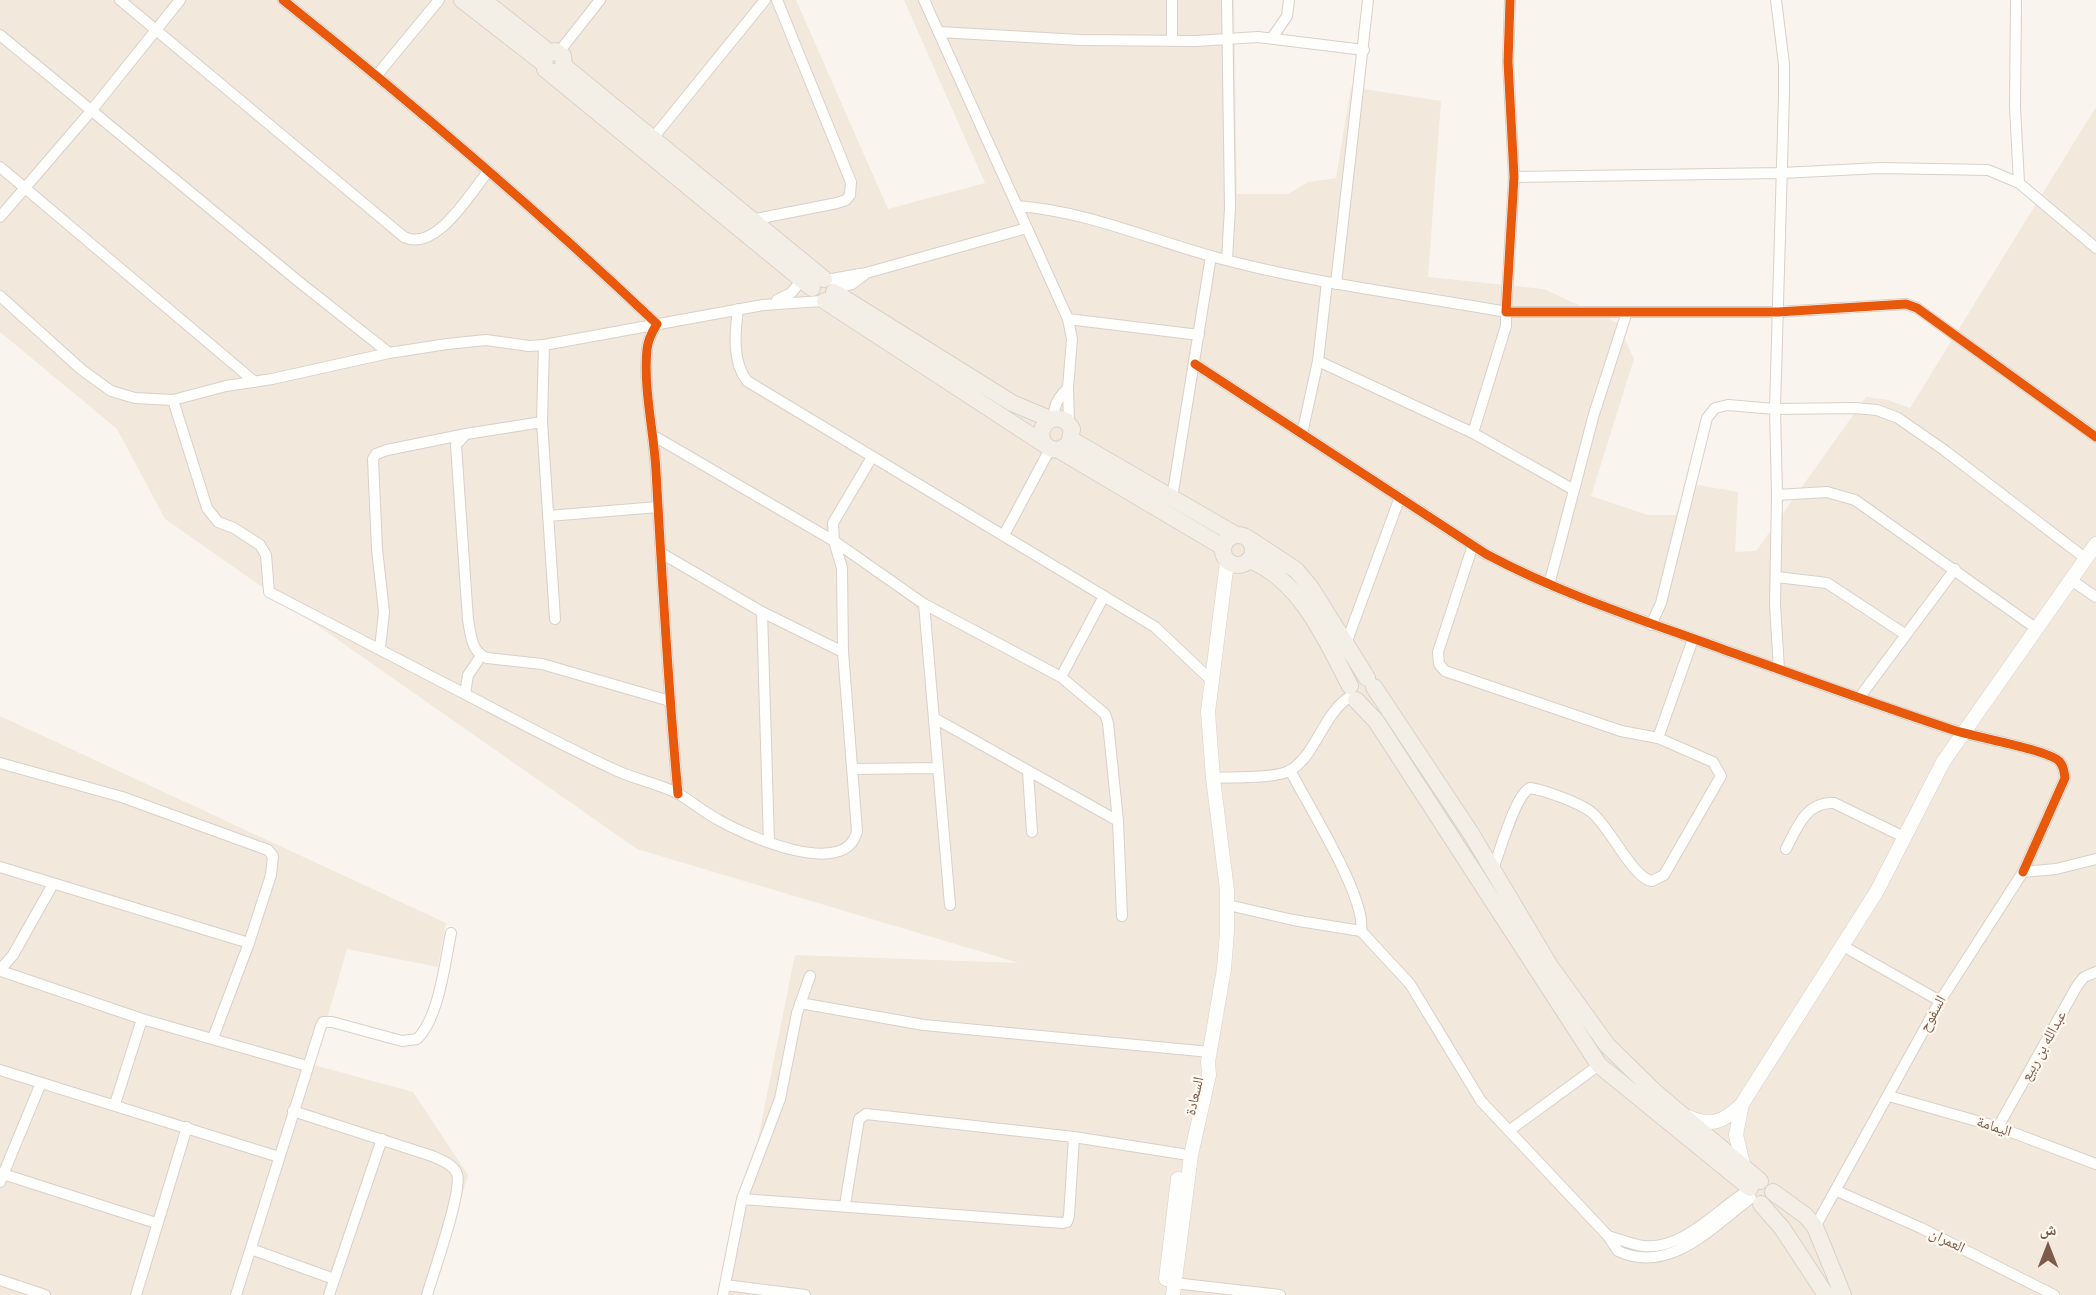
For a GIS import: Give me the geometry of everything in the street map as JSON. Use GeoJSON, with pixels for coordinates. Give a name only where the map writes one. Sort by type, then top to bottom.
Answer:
{"type":"FeatureCollection","features":[{"type":"Feature","properties":{"kind":"main road"},"geometry":{"type":"LineString","coordinates":[[462,0],[553,61],[653,138],[751,220],[822,289],[1012,403],[1058,420]]}},
{"type":"Feature","properties":{"kind":"main road"},"geometry":{"type":"LineString","coordinates":[[483,0],[822,289],[1056,446],[1234,558],[1263,565],[1288,585],[1332,651],[1352,694],[1376,721],[1582,1043],[1599,1065],[1757,1192],[1811,1221],[1843,1295]]}},
{"type":"Feature","properties":{"kind":"main road"},"geometry":{"type":"LineString","coordinates":[[1056,446],[1058,420]]}},
{"type":"Feature","properties":{"kind":"main road"},"geometry":{"type":"LineString","coordinates":[[1058,420],[1041,430],[1056,446],[1172,498],[1296,570],[1347,641],[1370,682],[1493,869],[1550,966],[1607,1045],[1654,1092],[1743,1164],[1757,1192],[1826,1295]]}},
{"type":"Feature","properties":{"kind":"main road"},"geometry":{"type":"LineString","coordinates":[[1241,536],[1252,545],[1234,558],[1227,538],[1241,536]]}},
{"type":"Feature","properties":{"kind":"main road"},"geometry":{"type":"LineString","coordinates":[[1352,694],[1367,700],[1372,694],[1370,682]]}},
{"type":"Feature","properties":{"kind":"main road"},"geometry":{"type":"LineString","coordinates":[[1786,1234],[1794,1218],[1811,1221]]}},
{"type":"Feature","properties":{"kind":"main road"},"geometry":{"type":"LineString","coordinates":[[1786,1234],[1806,1239],[1811,1221]]}},
{"type":"Feature","properties":{"kind":"street"},"geometry":{"type":"LineString","coordinates":[[120,0],[410,240],[424,240],[437,233],[487,173]]}},
{"type":"Feature","properties":{"kind":"street"},"geometry":{"type":"LineString","coordinates":[[0,217],[27,188],[180,0]]}},
{"type":"Feature","properties":{"kind":"street"},"geometry":{"type":"LineString","coordinates":[[283,0],[377,75],[588,259],[657,324]]}},
{"type":"Feature","properties":{"kind":"street"},"geometry":{"type":"LineString","coordinates":[[377,75],[439,0]]}},
{"type":"Feature","properties":{"kind":"street"},"geometry":{"type":"LineString","coordinates":[[553,61],[600,0]]}},
{"type":"Feature","properties":{"kind":"street"},"geometry":{"type":"LineString","coordinates":[[653,138],[765,0]]}},
{"type":"Feature","properties":{"kind":"street"},"geometry":{"type":"LineString","coordinates":[[751,220],[837,203],[846,200],[851,188],[851,182],[777,0]]}},
{"type":"Feature","properties":{"kind":"street"},"geometry":{"type":"LineString","coordinates":[[924,0],[1068,319],[1072,339],[1068,388],[1058,420]]}},
{"type":"Feature","properties":{"kind":"street"},"geometry":{"type":"LineString","coordinates":[[1172,0],[1172,41]]}},
{"type":"Feature","properties":{"kind":"street"},"geometry":{"type":"LineString","coordinates":[[1227,0],[1230,208],[1227,260]]}},
{"type":"Feature","properties":{"kind":"street"},"geometry":{"type":"LineString","coordinates":[[1272,38],[1287,16],[1289,0]]}},
{"type":"Feature","properties":{"kind":"street"},"geometry":{"type":"LineString","coordinates":[[1302,434],[1332,283],[1364,50],[1368,0]]}},
{"type":"Feature","properties":{"kind":"street"},"geometry":{"type":"LineString","coordinates":[[1473,433],[1506,326],[1514,177],[1509,62],[1510,0]]}},
{"type":"Feature","properties":{"kind":"street"},"geometry":{"type":"LineString","coordinates":[[1776,0],[1784,64],[1775,409],[1777,495],[1775,605],[1779,669]]}},
{"type":"Feature","properties":{"kind":"street"},"geometry":{"type":"LineString","coordinates":[[2016,0],[2015,133],[2019,183]]}},
{"type":"Feature","properties":{"kind":"street"},"geometry":{"type":"LineString","coordinates":[[939,32],[1080,40],[1172,41],[1272,38],[1364,50]]}},
{"type":"Feature","properties":{"kind":"street"},"geometry":{"type":"LineString","coordinates":[[0,35],[90,111],[389,353]]}},
{"type":"Feature","properties":{"kind":"street"},"geometry":{"type":"LineString","coordinates":[[0,167],[255,382]]}},
{"type":"Feature","properties":{"kind":"street"},"geometry":{"type":"LineString","coordinates":[[1514,177],[1782,173],[1880,168],[1975,168],[2002,174],[2019,183],[2096,248]]}},
{"type":"Feature","properties":{"kind":"street"},"geometry":{"type":"LineString","coordinates":[[1017,206],[1072,214],[1210,256],[1332,283],[1506,312],[1778,312],[1894,304],[1917,308],[2096,437]]}},
{"type":"Feature","properties":{"kind":"street"},"geometry":{"type":"LineString","coordinates":[[763,305],[791,294],[852,284],[866,273],[1027,228]]}},
{"type":"Feature","properties":{"kind":"street"},"geometry":{"type":"LineString","coordinates":[[1172,498],[1195,364],[1210,256]]}},
{"type":"Feature","properties":{"kind":"street"},"geometry":{"type":"LineString","coordinates":[[0,296],[82,370],[111,391],[135,398],[172,400],[226,386],[255,382],[389,353],[486,340],[529,346],[544,345],[763,305],[822,289]]}},
{"type":"Feature","properties":{"kind":"street"},"geometry":{"type":"LineString","coordinates":[[738,309],[735,327],[737,360],[741,373],[747,381],[1155,627],[1212,681]]}},
{"type":"Feature","properties":{"kind":"street"},"geometry":{"type":"LineString","coordinates":[[1549,585],[1605,375],[1627,312]]}},
{"type":"Feature","properties":{"kind":"street"},"geometry":{"type":"LineString","coordinates":[[1068,319],[1199,334]]}},
{"type":"Feature","properties":{"kind":"street"},"geometry":{"type":"LineString","coordinates":[[657,324],[651,333],[647,348],[647,377],[654,436],[678,794]]}},
{"type":"Feature","properties":{"kind":"street"},"geometry":{"type":"LineString","coordinates":[[544,345],[542,422],[555,619]]}},
{"type":"Feature","properties":{"kind":"street"},"geometry":{"type":"LineString","coordinates":[[1318,361],[1473,433],[1574,490]]}},
{"type":"Feature","properties":{"kind":"street","name":"السفوح"},"geometry":{"type":"LineString","coordinates":[[1195,364],[1473,545],[1517,571],[1651,625],[1859,698],[1962,733],[2043,753],[2060,761],[2064,768],[2065,778],[2023,872],[1940,1001],[1837,1191],[1811,1221]]}},
{"type":"Feature","properties":{"kind":"street"},"geometry":{"type":"LineString","coordinates":[[172,400],[207,508],[218,522],[234,528],[260,545],[266,555],[268,592],[613,770],[678,794],[718,821],[790,851],[817,854],[848,848],[855,840],[857,831],[854,768],[843,652],[842,568],[834,541],[833,523],[872,457]]}},
{"type":"Feature","properties":{"kind":"street"},"geometry":{"type":"LineString","coordinates":[[1651,625],[1661,603],[1707,418],[1715,408],[1728,405],[1775,409],[1855,408],[1877,410],[1898,418],[1944,450],[2085,558]]}},
{"type":"Feature","properties":{"kind":"street"},"geometry":{"type":"LineString","coordinates":[[380,648],[384,612],[377,549],[373,459],[376,454],[466,434],[542,422]]}},
{"type":"Feature","properties":{"kind":"street"},"geometry":{"type":"LineString","coordinates":[[466,434],[456,445],[462,536],[468,620],[472,644],[481,656],[542,664],[670,701]]}},
{"type":"Feature","properties":{"kind":"street"},"geometry":{"type":"LineString","coordinates":[[654,436],[834,541],[924,604],[1061,677],[1105,714],[1108,723],[1118,821],[1122,916]]}},
{"type":"Feature","properties":{"kind":"street"},"geometry":{"type":"LineString","coordinates":[[1004,535],[1056,446]]}},
{"type":"Feature","properties":{"kind":"street"},"geometry":{"type":"LineString","coordinates":[[1777,495],[1827,492],[1855,500],[2037,629]]}},
{"type":"Feature","properties":{"kind":"street"},"geometry":{"type":"LineString","coordinates":[[1347,641],[1400,497]]}},
{"type":"Feature","properties":{"kind":"street"},"geometry":{"type":"LineString","coordinates":[[548,516],[658,507]]}},
{"type":"Feature","properties":{"kind":"street"},"geometry":{"type":"LineString","coordinates":[[1682,1114],[1704,1123],[1713,1123],[1727,1118],[1742,1104],[1877,891],[1927,790],[1962,733],[2096,544]]}},
{"type":"Feature","properties":{"kind":"street"},"geometry":{"type":"LineString","coordinates":[[1473,545],[1438,652],[1439,664],[1445,671],[1621,731],[1658,738],[1713,762],[1721,776],[1664,875],[1652,881],[1642,877],[1604,824],[1586,808],[1530,788],[1525,790],[1518,802],[1493,869]]}},
{"type":"Feature","properties":{"kind":"street"},"geometry":{"type":"LineString","coordinates":[[661,553],[762,612],[843,652]]}},
{"type":"Feature","properties":{"kind":"street"},"geometry":{"type":"LineString","coordinates":[[800,1003],[924,1025],[1209,1057],[1224,969],[1228,905],[1213,778],[1208,712],[1224,591],[1234,558]]}},
{"type":"Feature","properties":{"kind":"street"},"geometry":{"type":"LineString","coordinates":[[1859,698],[1955,569]]}},
{"type":"Feature","properties":{"kind":"street"},"geometry":{"type":"LineString","coordinates":[[1777,577],[1827,583],[1906,635]]}},
{"type":"Feature","properties":{"kind":"street"},"geometry":{"type":"LineString","coordinates":[[2071,580],[2096,597]]}},
{"type":"Feature","properties":{"kind":"street"},"geometry":{"type":"LineString","coordinates":[[1061,677],[1104,597]]}},
{"type":"Feature","properties":{"kind":"street"},"geometry":{"type":"LineString","coordinates":[[924,604],[936,719],[950,905]]}},
{"type":"Feature","properties":{"kind":"street"},"geometry":{"type":"LineString","coordinates":[[762,612],[769,842]]}},
{"type":"Feature","properties":{"kind":"street"},"geometry":{"type":"LineString","coordinates":[[1658,738],[1693,639]]}},
{"type":"Feature","properties":{"kind":"street"},"geometry":{"type":"LineString","coordinates":[[465,694],[468,675],[481,656]]}},
{"type":"Feature","properties":{"kind":"street"},"geometry":{"type":"LineString","coordinates":[[1213,778],[1290,770],[1302,759],[1339,704],[1352,694]]}},
{"type":"Feature","properties":{"kind":"street"},"geometry":{"type":"LineString","coordinates":[[936,719],[1118,821]]}},
{"type":"Feature","properties":{"kind":"street"},"geometry":{"type":"LineString","coordinates":[[0,763],[122,797],[268,850],[273,856],[271,875],[249,943],[213,1038]]}},
{"type":"Feature","properties":{"kind":"street"},"geometry":{"type":"LineString","coordinates":[[854,768],[938,768]]}},
{"type":"Feature","properties":{"kind":"street"},"geometry":{"type":"LineString","coordinates":[[1290,770],[1350,885],[1363,918],[1361,931]]}},
{"type":"Feature","properties":{"kind":"street"},"geometry":{"type":"LineString","coordinates":[[1028,772],[1032,832]]}},
{"type":"Feature","properties":{"kind":"street"},"geometry":{"type":"LineString","coordinates":[[1786,849],[1812,808],[1821,802],[1834,803],[1904,837]]}},
{"type":"Feature","properties":{"kind":"street"},"geometry":{"type":"LineString","coordinates":[[2023,872],[2056,869],[2096,859]]}},
{"type":"Feature","properties":{"kind":"street"},"geometry":{"type":"LineString","coordinates":[[0,867],[249,943]]}},
{"type":"Feature","properties":{"kind":"street"},"geometry":{"type":"LineString","coordinates":[[53,884],[1,971],[142,1018],[307,1066]]}},
{"type":"Feature","properties":{"kind":"street"},"geometry":{"type":"LineString","coordinates":[[1228,905],[1293,920],[1361,931],[1410,984],[1469,1084],[1608,1236],[1646,1246],[1665,1245],[1681,1238],[1757,1192]]}},
{"type":"Feature","properties":{"kind":"street"},"geometry":{"type":"LineString","coordinates":[[236,1295],[307,1066],[323,1022],[332,1022],[402,1041],[417,1039],[429,1020],[436,999],[451,933]]}},
{"type":"Feature","properties":{"kind":"street"},"geometry":{"type":"LineString","coordinates":[[1843,946],[1940,1001]]}},
{"type":"Feature","properties":{"kind":"street","name":"عبدالله بن ربيع"},"geometry":{"type":"LineString","coordinates":[[1998,1127],[2077,986],[2084,977],[2096,972]]}},
{"type":"Feature","properties":{"kind":"street"},"geometry":{"type":"LineString","coordinates":[[805,1295],[724,1290],[742,1199],[780,1099],[800,1003],[810,976]]}},
{"type":"Feature","properties":{"kind":"street"},"geometry":{"type":"LineString","coordinates":[[115,1104],[142,1018]]}},
{"type":"Feature","properties":{"kind":"street","name":"السعادة"},"geometry":{"type":"LineString","coordinates":[[1164,1295],[1182,1154],[1200,1071],[1209,1057]]}},
{"type":"Feature","properties":{"kind":"street","name":"السعادة"},"geometry":{"type":"LineString","coordinates":[[1174,1289],[1191,1155],[1209,1075],[1209,1057]]}},
{"type":"Feature","properties":{"kind":"street"},"geometry":{"type":"LineString","coordinates":[[1510,1130],[1599,1065]]}},
{"type":"Feature","properties":{"kind":"street"},"geometry":{"type":"LineString","coordinates":[[0,1070],[279,1157]]}},
{"type":"Feature","properties":{"kind":"street"},"geometry":{"type":"LineString","coordinates":[[41,1083],[2,1178],[156,1223]]}},
{"type":"Feature","properties":{"kind":"street","name":"اليمامة"},"geometry":{"type":"LineString","coordinates":[[1889,1096],[1998,1127],[2096,1164]]}},
{"type":"Feature","properties":{"kind":"street"},"geometry":{"type":"LineString","coordinates":[[1742,1104],[1736,1135],[1743,1164]]}},
{"type":"Feature","properties":{"kind":"street"},"geometry":{"type":"LineString","coordinates":[[293,1111],[432,1156],[451,1165],[457,1173],[457,1193],[427,1295]]}},
{"type":"Feature","properties":{"kind":"street"},"geometry":{"type":"LineString","coordinates":[[845,1205],[861,1116],[1074,1137],[1182,1154]]}},
{"type":"Feature","properties":{"kind":"street"},"geometry":{"type":"LineString","coordinates":[[136,1295],[187,1127]]}},
{"type":"Feature","properties":{"kind":"street"},"geometry":{"type":"LineString","coordinates":[[742,1199],[1067,1222],[1074,1137]]}},
{"type":"Feature","properties":{"kind":"street"},"geometry":{"type":"LineString","coordinates":[[329,1295],[382,1139]]}},
{"type":"Feature","properties":{"kind":"street","name":"العمران"},"geometry":{"type":"LineString","coordinates":[[1837,1191],[1921,1228],[2054,1295]]}},
{"type":"Feature","properties":{"kind":"street"},"geometry":{"type":"LineString","coordinates":[[252,1249],[334,1279]]}},
{"type":"Feature","properties":{"kind":"street"},"geometry":{"type":"LineString","coordinates":[[0,1280],[45,1295]]}},
{"type":"Feature","properties":{"kind":"street"},"geometry":{"type":"LineString","coordinates":[[1174,1289],[1280,1295]]}},
{"type":"Feature","properties":{"kind":"shaded area"},"geometry":{"type":"Polygon","coordinates":[[[0,0],[796,0],[888,209],[985,183],[904,0],[1234,0],[1237,194],[1288,194],[1308,182],[1336,178],[1351,87],[1441,101],[1428,277],[1544,289],[1617,323],[1634,359],[1591,496],[1648,515],[1676,515],[1687,483],[1738,492],[1735,552],[1756,551],[1866,397],[1888,400],[1910,408],[2096,107],[2096,1295],[727,1295],[795,955],[1019,963],[637,849],[165,519],[117,429],[0,332],[0,0]]]}},
{"type":"Feature","properties":{"kind":"shaded area"},"geometry":{"type":"Polygon","coordinates":[[[0,716],[446,923],[438,967],[347,949],[314,1065],[413,1092],[468,1175],[432,1295],[0,1295],[0,716]]]}},
{"type":"Feature","properties":{"kind":"cycle path"},"geometry":{"type":"LineString","coordinates":[[283,0],[474,158],[657,324],[648,345],[646,379],[655,456],[678,794]]}},
{"type":"Feature","properties":{"kind":"cycle path"},"geometry":{"type":"LineString","coordinates":[[1510,0],[1508,62],[1514,177],[1506,312],[1778,312],[1906,304],[1917,308],[2096,437]]}},
{"type":"Feature","properties":{"kind":"cycle path"},"geometry":{"type":"LineString","coordinates":[[1195,364],[1486,554],[1541,581],[1627,615],[1891,709],[1961,732],[2040,752],[2059,761],[2065,778],[2023,872]]}}]}
